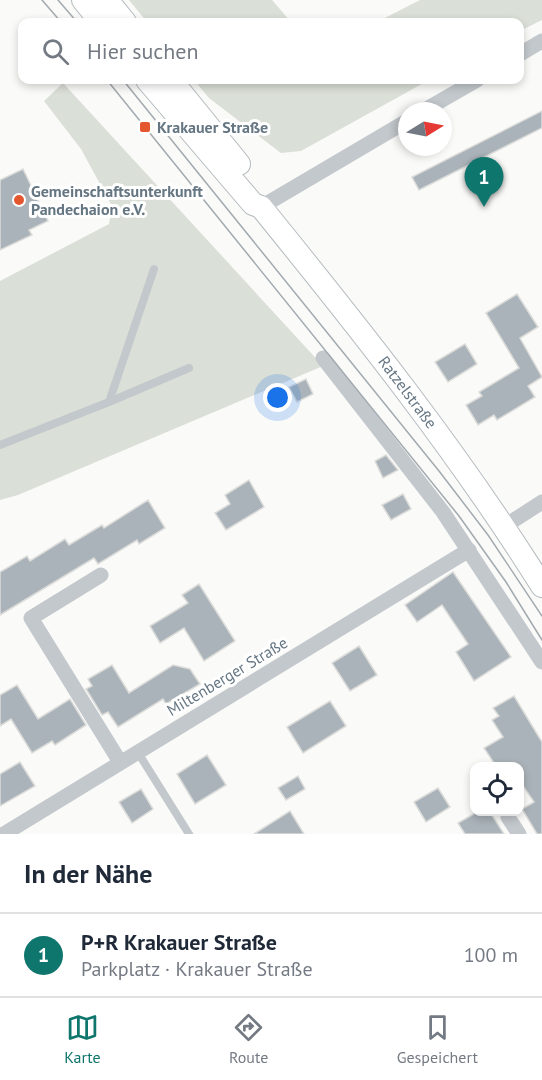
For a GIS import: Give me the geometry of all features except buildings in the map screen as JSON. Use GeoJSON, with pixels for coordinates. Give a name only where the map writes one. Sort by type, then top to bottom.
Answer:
{"type":"FeatureCollection","features":[{"type":"Feature","properties":{"kind":"main road"},"geometry":{"type":"LineString","coordinates":[[83,0],[98,18]]}},
{"type":"Feature","properties":{"kind":"main road"},"geometry":{"type":"LineString","coordinates":[[107,0],[122,18]]}},
{"type":"Feature","properties":{"kind":"main road","name":"Ratzelstraße"},"geometry":{"type":"LineString","coordinates":[[150,84],[253,204],[261,207]]}},
{"type":"Feature","properties":{"kind":"main road","name":"Ratzelstraße"},"geometry":{"type":"LineString","coordinates":[[174,84],[255,184],[261,207],[394,373],[505,526],[542,586]]}},
{"type":"Feature","properties":{"kind":"street"},"geometry":{"type":"LineString","coordinates":[[524,51],[542,41]]}},
{"type":"Feature","properties":{"kind":"street"},"geometry":{"type":"LineString","coordinates":[[439,102],[470,84]]}},
{"type":"Feature","properties":{"kind":"street"},"geometry":{"type":"LineString","coordinates":[[261,207],[398,126]]}},
{"type":"Feature","properties":{"kind":"street"},"geometry":{"type":"LineString","coordinates":[[323,358],[405,461],[469,550],[542,662]]}},
{"type":"Feature","properties":{"kind":"street"},"geometry":{"type":"LineString","coordinates":[[505,526],[542,502]]}},
{"type":"Feature","properties":{"kind":"street","name":"Miltenberger Straße"},"geometry":{"type":"LineString","coordinates":[[4,834],[469,550]]}},
{"type":"Feature","properties":{"kind":"street"},"geometry":{"type":"LineString","coordinates":[[101,575],[31,618],[120,762]]}},
{"type":"Feature","properties":{"kind":"street"},"geometry":{"type":"LineString","coordinates":[[508,817],[519,834]]}},
{"type":"Feature","properties":{"kind":"lane"},"geometry":{"type":"LineString","coordinates":[[109,402],[154,269]]}},
{"type":"Feature","properties":{"kind":"lane"},"geometry":{"type":"LineString","coordinates":[[0,445],[189,368]]}},
{"type":"Feature","properties":{"kind":"lane"},"geometry":{"type":"LineString","coordinates":[[137,751],[189,834]]}},
{"type":"Feature","properties":{"kind":"shaded area"},"geometry":{"type":"Polygon","coordinates":[[[129,0],[272,0],[288,18],[144,18],[129,0]]]}},
{"type":"Feature","properties":{"kind":"shaded area"},"geometry":{"type":"Polygon","coordinates":[[[420,0],[542,0],[542,20],[524,29],[524,18],[385,18],[420,0]]]}},
{"type":"Feature","properties":{"kind":"shaded area"},"geometry":{"type":"Polygon","coordinates":[[[64,84],[323,366],[18,495],[0,500],[0,281],[109,224],[112,206],[81,149],[44,101],[64,84]]]}},
{"type":"Feature","properties":{"kind":"shaded area"},"geometry":{"type":"Polygon","coordinates":[[[197,84],[422,84],[301,151],[281,153],[209,98],[197,84]]]}},
{"type":"Feature","properties":{"kind":"tram line"},"geometry":{"type":"LineString","coordinates":[[42,0],[58,18]]}},
{"type":"Feature","properties":{"kind":"tram line"},"geometry":{"type":"LineString","coordinates":[[58,0],[74,18]]}},
{"type":"Feature","properties":{"kind":"tram line"},"geometry":{"type":"LineString","coordinates":[[110,84],[459,516],[506,582],[542,640]]}},
{"type":"Feature","properties":{"kind":"tram line"},"geometry":{"type":"LineString","coordinates":[[126,84],[439,471],[488,535],[542,616]]}},
{"type":"Feature","properties":{"kind":"place","name":"Krakauer Straße"},"geometry":{"type":"Point","coordinates":[145,127]}},
{"type":"Feature","properties":{"kind":"place","name":"Gemeinschaftsunterkunft Pandechaion e.V."},"geometry":{"type":"Point","coordinates":[19,200]}},
{"type":"Feature","properties":{"kind":"place","name":"P+R Krakauer Straße"},"geometry":{"type":"Point","coordinates":[484,207]}}]}
